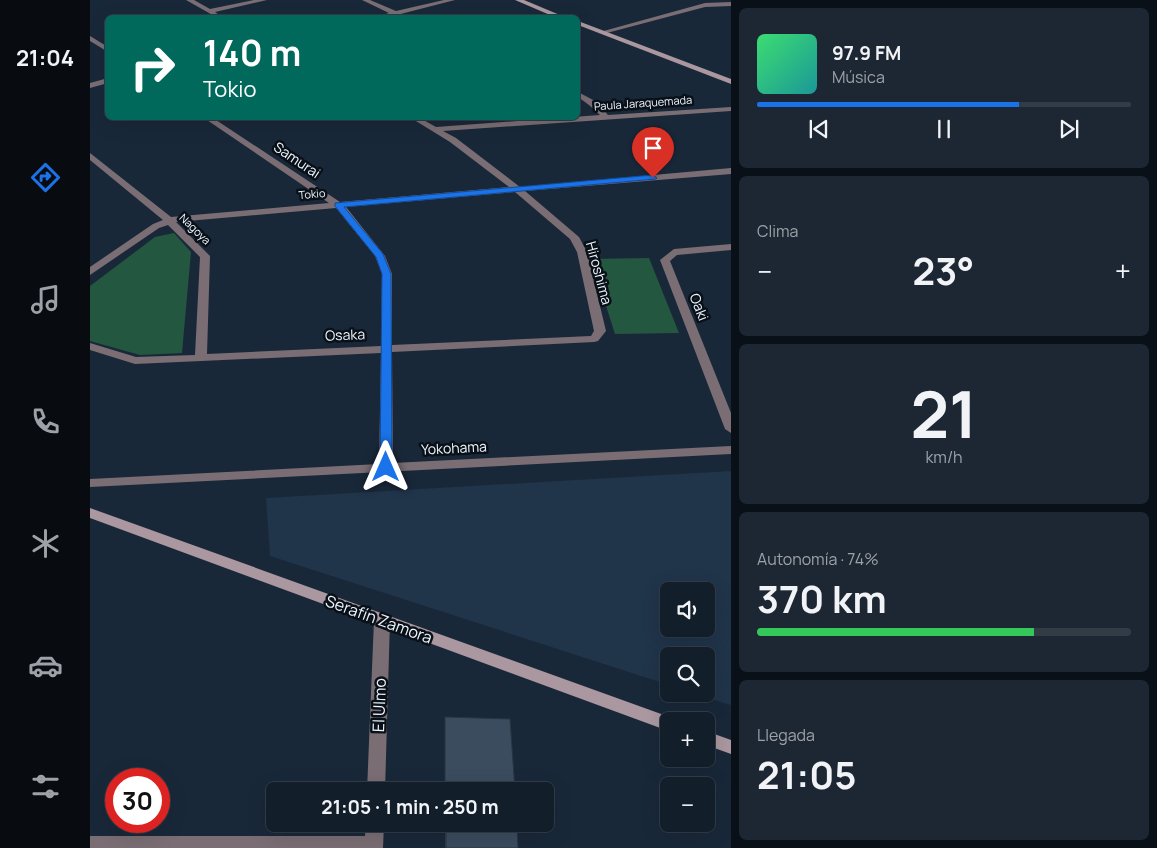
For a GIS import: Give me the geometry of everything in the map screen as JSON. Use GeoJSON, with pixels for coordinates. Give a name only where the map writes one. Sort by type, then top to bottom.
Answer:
{"type":"FeatureCollection","features":[{"type":"Feature","properties":{"kind":"street"},"geometry":{"type":"LineString","coordinates":[[189,0],[215,15]]}},
{"type":"Feature","properties":{"kind":"street"},"geometry":{"type":"LineString","coordinates":[[209,11],[259,0]]}},
{"type":"Feature","properties":{"kind":"street"},"geometry":{"type":"LineString","coordinates":[[365,0],[398,15]]}},
{"type":"Feature","properties":{"kind":"street"},"geometry":{"type":"LineString","coordinates":[[386,15],[452,0]]}},
{"type":"Feature","properties":{"kind":"street"},"geometry":{"type":"LineString","coordinates":[[518,0],[556,15]]}},
{"type":"Feature","properties":{"kind":"street"},"geometry":{"type":"LineString","coordinates":[[602,32],[705,5],[731,4]]}},
{"type":"Feature","properties":{"kind":"street"},"geometry":{"type":"LineString","coordinates":[[580,24],[731,82]]}},
{"type":"Feature","properties":{"kind":"street"},"geometry":{"type":"LineString","coordinates":[[90,38],[105,48]]}},
{"type":"Feature","properties":{"kind":"street"},"geometry":{"type":"LineString","coordinates":[[90,86],[105,81]]}},
{"type":"Feature","properties":{"kind":"street"},"geometry":{"type":"LineString","coordinates":[[580,95],[592,103],[606,117]]}},
{"type":"Feature","properties":{"kind":"street","name":"Paula Jaraquemada"},"geometry":{"type":"LineString","coordinates":[[580,119],[731,109]]}},
{"type":"Feature","properties":{"kind":"street","name":"Samurai"},"geometry":{"type":"LineString","coordinates":[[214,120],[338,205],[380,256],[385,267],[386,467]]}},
{"type":"Feature","properties":{"kind":"street","name":"Hiroshima"},"geometry":{"type":"LineString","coordinates":[[419,120],[436,129],[517,188],[578,241],[600,331]]}},
{"type":"Feature","properties":{"kind":"street","name":"Paula Jaraquemada"},"geometry":{"type":"LineString","coordinates":[[436,129],[564,120]]}},
{"type":"Feature","properties":{"kind":"street","name":"Nagoya"},"geometry":{"type":"LineString","coordinates":[[90,156],[94,164],[168,220],[205,256],[201,356]]}},
{"type":"Feature","properties":{"kind":"street","name":"Tokio"},"geometry":{"type":"LineString","coordinates":[[90,272],[156,226],[168,220],[517,188],[731,171]]}},
{"type":"Feature","properties":{"kind":"street","name":"Oaki"},"geometry":{"type":"LineString","coordinates":[[731,247],[674,252],[665,260],[731,429]]}},
{"type":"Feature","properties":{"kind":"street","name":"Osaka"},"geometry":{"type":"LineString","coordinates":[[90,346],[135,361],[201,356],[581,340],[594,339],[600,331]]}},
{"type":"Feature","properties":{"kind":"street","name":"Yokohama"},"geometry":{"type":"LineString","coordinates":[[90,483],[731,450]]}},
{"type":"Feature","properties":{"kind":"street","name":"Serafín Zamora"},"geometry":{"type":"LineString","coordinates":[[90,513],[660,721]]}},
{"type":"Feature","properties":{"kind":"street","name":"El Ulmo"},"geometry":{"type":"LineString","coordinates":[[376,782],[382,620]]}},
{"type":"Feature","properties":{"kind":"street"},"geometry":{"type":"LineString","coordinates":[[715,741],[731,747]]}},
{"type":"Feature","properties":{"kind":"street"},"geometry":{"type":"LineString","coordinates":[[90,844],[374,846],[375,832]]}},
{"type":"Feature","properties":{"kind":"shaded area"},"geometry":{"type":"Polygon","coordinates":[[[731,471],[731,705],[715,700],[715,647],[660,647],[660,682],[270,556],[266,498],[731,471]]]}},
{"type":"Feature","properties":{"kind":"green space"},"geometry":{"type":"Polygon","coordinates":[[[174,233],[191,252],[182,353],[140,355],[90,341],[90,286],[155,237],[174,233]]]}},
{"type":"Feature","properties":{"kind":"green space"},"geometry":{"type":"Polygon","coordinates":[[[649,258],[679,333],[615,334],[591,259],[649,258]]]}},
{"type":"Feature","properties":{"kind":"building"},"geometry":{"type":"Polygon","coordinates":[[[445,717],[510,719],[514,782],[445,782],[445,717]]]}},
{"type":"Feature","properties":{"kind":"building"},"geometry":{"type":"Polygon","coordinates":[[[446,832],[517,832],[518,848],[446,848],[446,832]]]}},
{"type":"Feature","properties":{"kind":"route"},"geometry":{"type":"LineString","coordinates":[[386,467],[387,274],[380,256],[338,205],[517,188],[653,178]]}}]}
